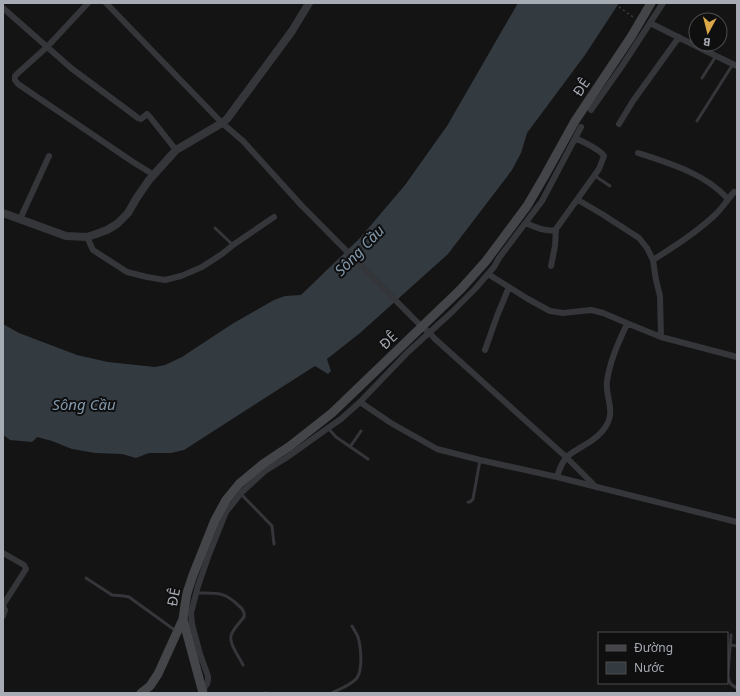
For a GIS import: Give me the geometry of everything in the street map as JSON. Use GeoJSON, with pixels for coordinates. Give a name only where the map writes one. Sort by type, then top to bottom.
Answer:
{"type":"FeatureCollection","features":[{"type":"Feature","properties":{"kind":"main road","name":"ĐÊ"},"geometry":{"type":"LineString","coordinates":[[203,692],[183,619],[187,593],[193,575],[215,520],[226,500],[239,484],[263,464],[290,446],[332,413],[426,330],[486,261],[527,206],[575,121],[627,43],[651,3]]}},
{"type":"Feature","properties":{"kind":"main road"},"geometry":{"type":"LineString","coordinates":[[141,693],[150,686],[158,674],[183,619]]}},
{"type":"Feature","properties":{"kind":"street"},"geometry":{"type":"LineString","coordinates":[[88,3],[47,47],[15,76],[16,80],[18,84],[154,175]]}},
{"type":"Feature","properties":{"kind":"street"},"geometry":{"type":"LineString","coordinates":[[106,3],[222,123],[243,141],[302,206],[434,338],[566,457],[596,487]]}},
{"type":"Feature","properties":{"kind":"street"},"geometry":{"type":"LineString","coordinates":[[3,213],[66,236],[87,237],[107,230],[117,224],[128,213],[149,180],[176,150],[227,119],[292,31],[309,3]]}},
{"type":"Feature","properties":{"kind":"street"},"geometry":{"type":"LineString","coordinates":[[591,110],[663,3]]}},
{"type":"Feature","properties":{"kind":"street"},"geometry":{"type":"LineString","coordinates":[[3,8],[71,68],[138,118],[141,119],[147,114],[176,150]]}},
{"type":"Feature","properties":{"kind":"street"},"geometry":{"type":"LineString","coordinates":[[650,23],[735,65]]}},
{"type":"Feature","properties":{"kind":"street"},"geometry":{"type":"LineString","coordinates":[[619,124],[633,101],[679,36]]}},
{"type":"Feature","properties":{"kind":"street"},"geometry":{"type":"LineString","coordinates":[[203,692],[207,684],[208,676],[200,654],[192,624],[191,613],[208,556],[226,512],[240,494],[265,471],[341,419],[360,402],[403,357],[426,330],[461,302],[488,274],[542,201],[581,127]]}},
{"type":"Feature","properties":{"kind":"street"},"geometry":{"type":"LineString","coordinates":[[551,266],[555,246],[556,230],[595,176],[604,156],[602,153],[575,138]]}},
{"type":"Feature","properties":{"kind":"street"},"geometry":{"type":"LineString","coordinates":[[638,153],[680,167],[720,191],[728,199]]}},
{"type":"Feature","properties":{"kind":"street"},"geometry":{"type":"LineString","coordinates":[[20,219],[49,156]]}},
{"type":"Feature","properties":{"kind":"street"},"geometry":{"type":"LineString","coordinates":[[653,260],[698,230],[718,213],[734,192]]}},
{"type":"Feature","properties":{"kind":"street"},"geometry":{"type":"LineString","coordinates":[[578,200],[639,238],[647,248],[653,260],[660,296],[661,337]]}},
{"type":"Feature","properties":{"kind":"street"},"geometry":{"type":"LineString","coordinates":[[87,237],[93,250],[128,272],[165,280],[181,276],[202,267],[274,216]]}},
{"type":"Feature","properties":{"kind":"street"},"geometry":{"type":"LineString","coordinates":[[526,223],[541,229],[551,231],[556,230]]}},
{"type":"Feature","properties":{"kind":"street"},"geometry":{"type":"LineString","coordinates":[[488,274],[509,288],[550,311],[563,313],[591,310],[603,313],[661,337],[737,357]]}},
{"type":"Feature","properties":{"kind":"street"},"geometry":{"type":"LineString","coordinates":[[485,350],[509,288]]}},
{"type":"Feature","properties":{"kind":"street"},"geometry":{"type":"LineString","coordinates":[[556,477],[566,457],[574,450],[583,447],[593,440],[607,426],[611,411],[607,391],[607,382],[612,356],[627,324]]}},
{"type":"Feature","properties":{"kind":"street"},"geometry":{"type":"LineString","coordinates":[[360,402],[391,423],[437,448],[480,460],[556,477],[737,522]]}},
{"type":"Feature","properties":{"kind":"street"},"geometry":{"type":"LineString","coordinates":[[3,553],[24,565],[26,569],[3,606],[5,610],[3,616]]}},
{"type":"Feature","properties":{"kind":"lane"},"geometry":{"type":"LineString","coordinates":[[702,78],[716,56]]}},
{"type":"Feature","properties":{"kind":"lane"},"geometry":{"type":"LineString","coordinates":[[697,121],[735,65]]}},
{"type":"Feature","properties":{"kind":"lane"},"geometry":{"type":"LineString","coordinates":[[595,176],[610,186]]}},
{"type":"Feature","properties":{"kind":"lane"},"geometry":{"type":"LineString","coordinates":[[215,228],[233,245]]}},
{"type":"Feature","properties":{"kind":"lane"},"geometry":{"type":"LineString","coordinates":[[328,428],[336,437],[368,459]]}},
{"type":"Feature","properties":{"kind":"lane"},"geometry":{"type":"LineString","coordinates":[[350,447],[361,431]]}},
{"type":"Feature","properties":{"kind":"lane"},"geometry":{"type":"LineString","coordinates":[[468,502],[473,499],[480,460]]}},
{"type":"Feature","properties":{"kind":"lane"},"geometry":{"type":"LineString","coordinates":[[240,494],[272,526],[274,544]]}},
{"type":"Feature","properties":{"kind":"lane"},"geometry":{"type":"LineString","coordinates":[[86,578],[112,595],[129,597],[177,632]]}},
{"type":"Feature","properties":{"kind":"lane"},"geometry":{"type":"LineString","coordinates":[[196,593],[221,594],[232,599],[243,609],[245,614],[244,617],[231,634],[231,640],[232,645],[243,665]]}},
{"type":"Feature","properties":{"kind":"lane"},"geometry":{"type":"LineString","coordinates":[[332,693],[356,679],[360,673],[360,646],[358,637],[352,626]]}},
{"type":"Feature","properties":{"kind":"lane"},"geometry":{"type":"LineString","coordinates":[[731,635],[728,680],[737,688]]}},
{"type":"Feature","properties":{"kind":"lane"},"geometry":{"type":"LineString","coordinates":[[730,645],[737,646]]}},
{"type":"Feature","properties":{"kind":"path"},"geometry":{"type":"LineString","coordinates":[[615,4],[633,18]]}},
{"type":"Feature","properties":{"kind":"water","name":"Sông Cầu"},"geometry":{"type":"Polygon","coordinates":[[[518,3],[619,3],[585,55],[527,133],[521,153],[512,170],[448,254],[360,333],[327,359],[331,371],[328,374],[315,366],[184,450],[171,453],[149,453],[136,458],[122,454],[95,453],[72,449],[37,437],[32,442],[10,440],[3,435],[3,324],[19,333],[77,355],[108,362],[155,367],[165,365],[182,357],[232,324],[274,300],[285,296],[301,295],[360,238],[405,185],[447,126],[518,3]]]}}]}
